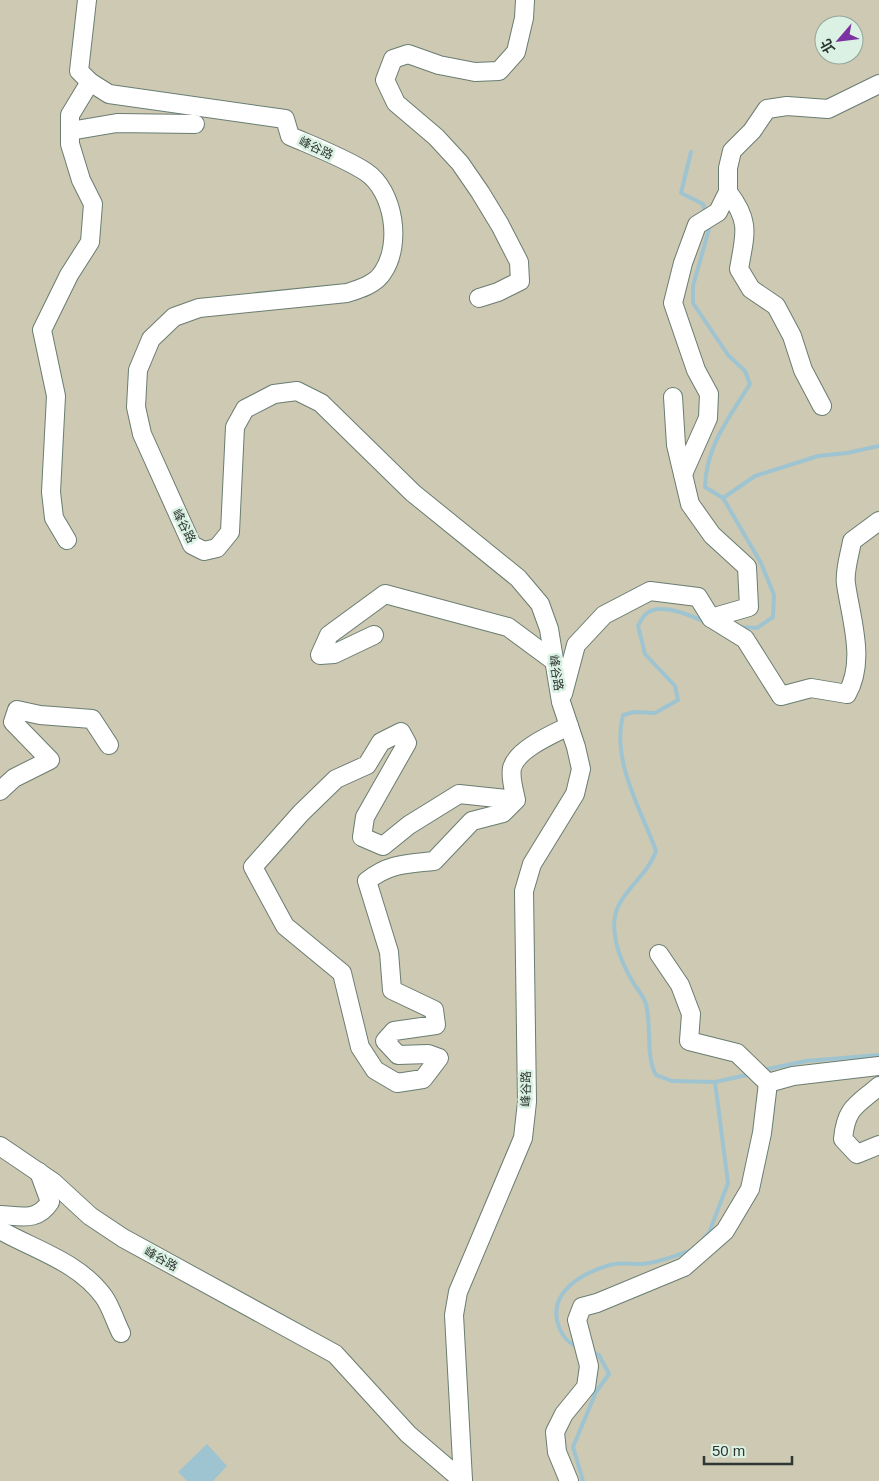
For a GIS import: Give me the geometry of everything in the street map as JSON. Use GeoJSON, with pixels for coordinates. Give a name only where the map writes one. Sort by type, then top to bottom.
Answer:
{"type":"FeatureCollection","features":[{"type":"Feature","properties":{"kind":"street"},"geometry":{"type":"LineString","coordinates":[[68,540],[54,518],[51,492],[56,396],[42,330],[69,275],[90,242],[93,204],[81,180],[70,144],[70,115],[90,82],[79,71],[87,0]]}},
{"type":"Feature","properties":{"kind":"street"},"geometry":{"type":"LineString","coordinates":[[479,298],[498,292],[520,280],[519,262],[500,225],[460,163],[436,137],[396,103],[385,80],[393,59],[408,54],[439,65],[475,72],[499,71],[516,52],[524,18],[524,0]]}},
{"type":"Feature","properties":{"kind":"street","name":"峰谷路"},"geometry":{"type":"LineString","coordinates":[[90,82],[109,94],[285,119],[290,136],[367,172],[386,194],[393,230],[390,257],[382,274],[365,287],[347,293],[199,308],[174,317],[151,339],[138,370],[136,407],[142,434],[192,545],[204,551],[217,548],[230,532],[235,427],[245,409],[274,394],[297,391],[321,402],[413,493],[518,578],[540,604],[549,629],[561,702],[581,769],[575,794],[532,864],[524,891],[527,1102],[523,1138],[458,1292],[454,1315],[463,1480]]}},
{"type":"Feature","properties":{"kind":"street"},"geometry":{"type":"LineString","coordinates":[[683,474],[708,418],[709,394],[696,370],[673,303],[682,263],[697,225],[718,212],[728,192],[728,168],[732,151],[752,131],[767,109],[787,106],[828,110],[879,84]]}},
{"type":"Feature","properties":{"kind":"street"},"geometry":{"type":"LineString","coordinates":[[70,131],[117,123],[195,124]]}},
{"type":"Feature","properties":{"kind":"street"},"geometry":{"type":"LineString","coordinates":[[728,192],[740,207],[746,225],[739,269],[752,288],[776,306],[792,336],[803,370],[822,406]]}},
{"type":"Feature","properties":{"kind":"street"},"geometry":{"type":"LineString","coordinates":[[673,397],[676,445],[690,504],[712,535],[747,567],[749,607],[712,618]]}},
{"type":"Feature","properties":{"kind":"street","name":"峰谷路"},"geometry":{"type":"LineString","coordinates":[[561,702],[576,646],[604,615],[650,591],[698,597],[712,618],[745,639],[781,696],[811,688],[847,694],[855,682],[856,637],[845,582],[852,541],[879,521]]}},
{"type":"Feature","properties":{"kind":"street"},"geometry":{"type":"LineString","coordinates":[[374,635],[334,654],[320,655],[329,635],[384,594],[508,627],[554,661]]}},
{"type":"Feature","properties":{"kind":"street"},"geometry":{"type":"LineString","coordinates":[[0,792],[14,778],[50,760],[13,722],[18,710],[40,715],[92,719],[109,744]]}},
{"type":"Feature","properties":{"kind":"street"},"geometry":{"type":"LineString","coordinates":[[516,800],[512,783],[512,767],[528,748],[569,726]]}},
{"type":"Feature","properties":{"kind":"street"},"geometry":{"type":"LineString","coordinates":[[401,732],[407,743],[365,817],[362,838],[383,846],[409,825],[459,794],[516,800],[503,813],[472,821],[434,861],[394,865],[379,872],[367,881],[389,952],[392,990],[434,1010],[436,1025],[394,1031],[385,1041],[398,1055],[428,1054],[439,1058],[423,1080],[397,1082],[375,1070],[360,1047],[342,973],[285,926],[253,867],[301,813],[336,779],[367,765],[381,742],[401,732]]}},
{"type":"Feature","properties":{"kind":"street"},"geometry":{"type":"LineString","coordinates":[[658,954],[680,985],[688,1006],[690,1014],[689,1041],[737,1053],[761,1076],[793,1076],[879,1066]]}},
{"type":"Feature","properties":{"kind":"street"},"geometry":{"type":"LineString","coordinates":[[569,1481],[557,1452],[555,1432],[564,1414],[586,1387],[589,1366],[582,1346],[577,1320],[582,1307],[597,1303],[684,1267],[725,1231],[750,1189],[762,1134],[761,1076]]}},
{"type":"Feature","properties":{"kind":"street"},"geometry":{"type":"LineString","coordinates":[[879,1086],[857,1103],[845,1123],[844,1139],[857,1154],[879,1145]]}},
{"type":"Feature","properties":{"kind":"street","name":"峰谷路"},"geometry":{"type":"LineString","coordinates":[[0,1146],[53,1182],[90,1216],[124,1238],[335,1354],[408,1434],[463,1480]]}},
{"type":"Feature","properties":{"kind":"street"},"geometry":{"type":"LineString","coordinates":[[0,1215],[27,1217],[44,1212],[50,1202],[38,1172]]}},
{"type":"Feature","properties":{"kind":"street"},"geometry":{"type":"LineString","coordinates":[[0,1230],[43,1249],[65,1262],[104,1297],[121,1333]]}},
{"type":"Feature","properties":{"kind":"shaded area"},"geometry":{"type":"Polygon","coordinates":[[[0,0],[879,0],[879,1481],[0,1481],[0,0]]]}},
{"type":"Feature","properties":{"kind":"water"},"geometry":{"type":"Polygon","coordinates":[[[207,1444],[227,1466],[213,1481],[187,1481],[178,1472],[207,1444]]]}},
{"type":"Feature","properties":{"kind":"waterway"},"geometry":{"type":"LineString","coordinates":[[691,152],[681,193],[703,204],[706,215]]}},
{"type":"Feature","properties":{"kind":"waterway"},"geometry":{"type":"LineString","coordinates":[[708,224],[709,229],[693,286],[693,303],[728,355],[745,371],[750,384],[720,433],[709,458],[705,487],[723,498]]}},
{"type":"Feature","properties":{"kind":"waterway"},"geometry":{"type":"LineString","coordinates":[[739,627],[757,628],[773,617],[774,595],[761,563],[723,498],[755,476],[818,456],[847,453],[879,446]]}},
{"type":"Feature","properties":{"kind":"waterway"},"geometry":{"type":"LineString","coordinates":[[704,1238],[709,1233],[728,1183],[715,1082],[672,1081],[656,1075],[651,1058],[646,1004],[622,960],[616,943],[614,925],[615,916],[622,899],[647,868],[656,851],[624,767],[620,732],[623,715],[634,712],[655,713],[678,700],[675,686],[645,654],[638,626],[647,613],[661,609],[677,611],[707,623]]}},
{"type":"Feature","properties":{"kind":"waterway"},"geometry":{"type":"LineString","coordinates":[[763,1070],[806,1061],[879,1055]]}},
{"type":"Feature","properties":{"kind":"waterway"},"geometry":{"type":"LineString","coordinates":[[715,1082],[751,1074]]}},
{"type":"Feature","properties":{"kind":"waterway"},"geometry":{"type":"LineString","coordinates":[[580,1348],[573,1345],[562,1334],[556,1315],[562,1295],[569,1286],[588,1273],[610,1265],[647,1263],[693,1250]]}},
{"type":"Feature","properties":{"kind":"waterway"},"geometry":{"type":"LineString","coordinates":[[583,1481],[573,1447],[596,1392],[609,1374],[599,1355],[591,1352]]}}]}
